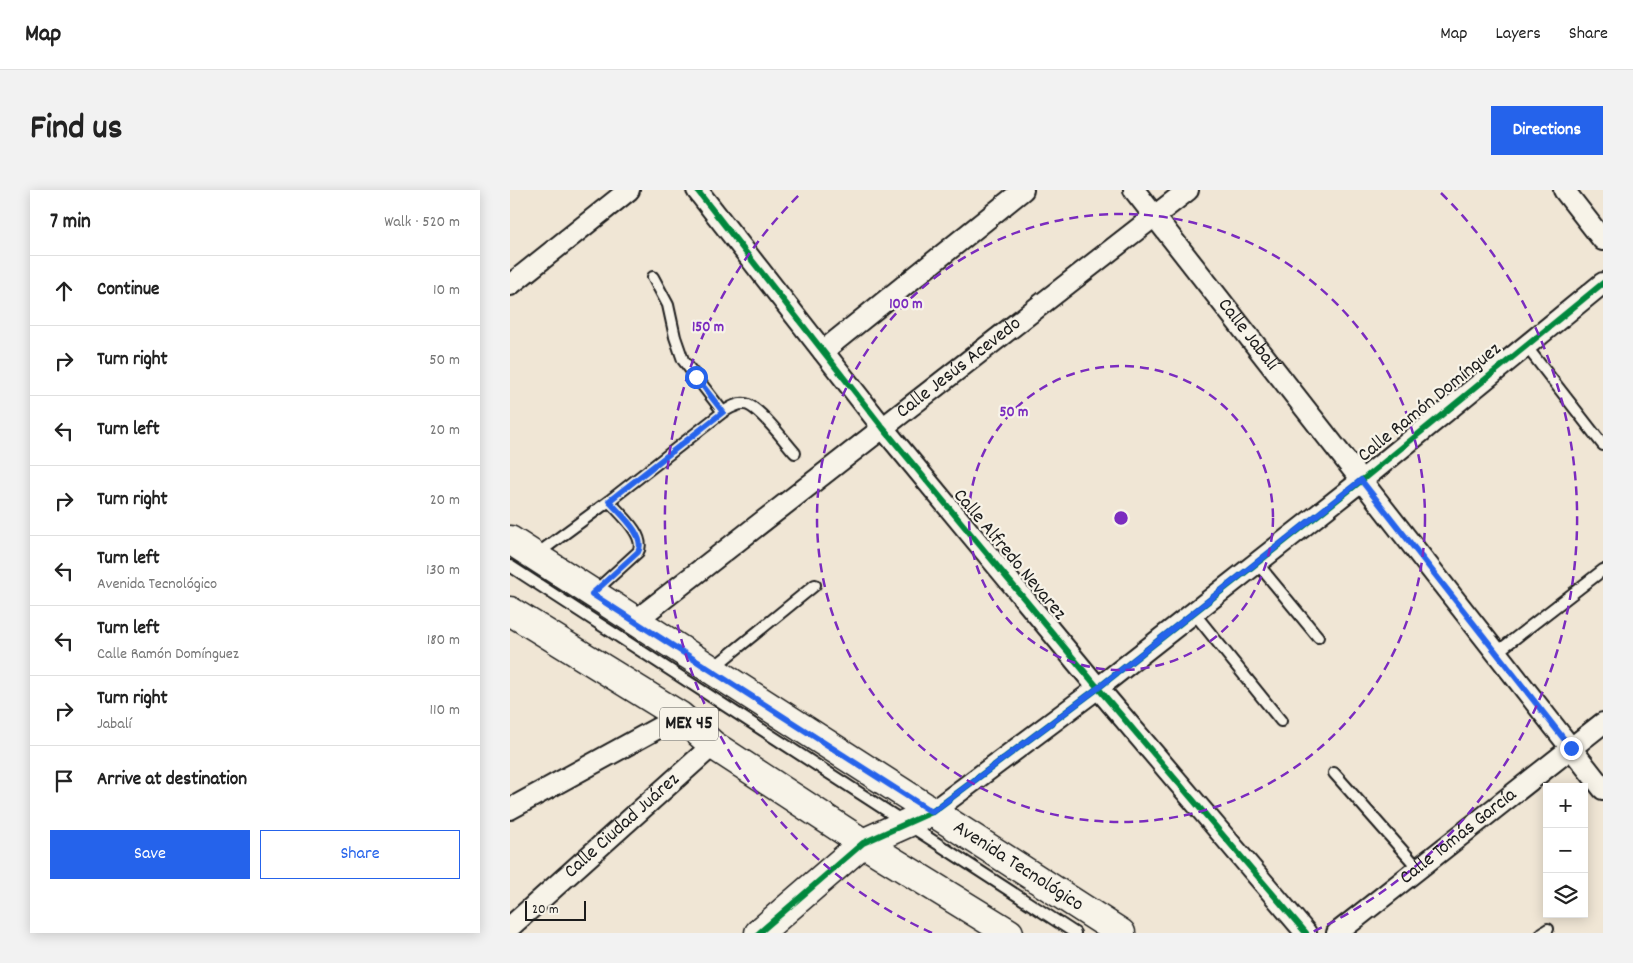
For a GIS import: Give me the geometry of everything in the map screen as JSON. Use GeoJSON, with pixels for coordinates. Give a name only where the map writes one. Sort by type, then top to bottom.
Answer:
{"type":"FeatureCollection","features":[{"type":"Feature","properties":{"kind":"main road","name":"Avenida Tecnológico"},"geometry":{"type":"LineString","coordinates":[[510,540],[1121,933]]}},
{"type":"Feature","properties":{"kind":"main road","name":"MEX 45"},"geometry":{"type":"LineString","coordinates":[[510,611],[680,716],[713,745],[995,930]]}},
{"type":"Feature","properties":{"kind":"main road","name":"Calle Ramón Domínguez"},"geometry":{"type":"LineString","coordinates":[[758,933],[863,843],[932,812]]}},
{"type":"Feature","properties":{"kind":"street"},"geometry":{"type":"LineString","coordinates":[[510,285],[629,190]]}},
{"type":"Feature","properties":{"kind":"street","name":"Calle Alfredo Nevarez"},"geometry":{"type":"LineString","coordinates":[[697,190],[882,428],[1098,688],[1306,933]]}},
{"type":"Feature","properties":{"kind":"street"},"geometry":{"type":"LineString","coordinates":[[824,351],[1023,190]]}},
{"type":"Feature","properties":{"kind":"street","name":"Calle Jabalí"},"geometry":{"type":"LineString","coordinates":[[1134,190],[1603,789]]}},
{"type":"Feature","properties":{"kind":"street","name":"Calle Jesús Acevedo"},"geometry":{"type":"LineString","coordinates":[[635,621],[1188,190]]}},
{"type":"Feature","properties":{"kind":"street"},"geometry":{"type":"LineString","coordinates":[[1564,190],[1603,240]]}},
{"type":"Feature","properties":{"kind":"street","name":"Calle Ramón Domínguez"},"geometry":{"type":"LineString","coordinates":[[932,812],[1098,688],[1257,563],[1603,283]]}},
{"type":"Feature","properties":{"kind":"street"},"geometry":{"type":"LineString","coordinates":[[510,809],[680,716]]}},
{"type":"Feature","properties":{"kind":"street","name":"Calle Tomás García"},"geometry":{"type":"LineString","coordinates":[[1337,933],[1603,723]]}},
{"type":"Feature","properties":{"kind":"street","name":"Calle Ciudad Juárez"},"geometry":{"type":"LineString","coordinates":[[510,927],[713,745]]}},
{"type":"Feature","properties":{"kind":"lane"},"geometry":{"type":"LineString","coordinates":[[654,277],[668,305],[675,337],[684,360],[723,412]]}},
{"type":"Feature","properties":{"kind":"lane"},"geometry":{"type":"LineString","coordinates":[[1526,346],[1603,445]]}},
{"type":"Feature","properties":{"kind":"lane"},"geometry":{"type":"LineString","coordinates":[[535,556],[723,412],[739,404],[756,409],[795,453]]}},
{"type":"Feature","properties":{"kind":"lane"},"geometry":{"type":"LineString","coordinates":[[592,594],[638,552],[640,548],[639,538],[634,530],[609,501]]}},
{"type":"Feature","properties":{"kind":"lane"},"geometry":{"type":"LineString","coordinates":[[1257,563],[1318,637]]}},
{"type":"Feature","properties":{"kind":"lane"},"geometry":{"type":"LineString","coordinates":[[510,566],[1075,933]]}},
{"type":"Feature","properties":{"kind":"lane"},"geometry":{"type":"LineString","coordinates":[[1496,653],[1602,570]]}},
{"type":"Feature","properties":{"kind":"lane"},"geometry":{"type":"LineString","coordinates":[[711,670],[814,585]]}},
{"type":"Feature","properties":{"kind":"lane"},"geometry":{"type":"LineString","coordinates":[[1194,612],[1281,721]]}},
{"type":"Feature","properties":{"kind":"lane"},"geometry":{"type":"LineString","coordinates":[[1334,773],[1418,868]]}},
{"type":"Feature","properties":{"kind":"cycle path"},"geometry":{"type":"LineString","coordinates":[[697,190],[883,428],[1098,688],[1306,933]]}},
{"type":"Feature","properties":{"kind":"cycle path"},"geometry":{"type":"LineString","coordinates":[[759,933],[863,843],[932,812],[1098,688],[1361,481],[1603,283]]}},
{"type":"Feature","properties":{"kind":"route"},"geometry":{"type":"LineString","coordinates":[[696,377],[723,412],[609,501],[634,530],[641,543],[638,552],[592,594],[932,812],[1098,688],[1361,480],[1571,748]]}}]}
